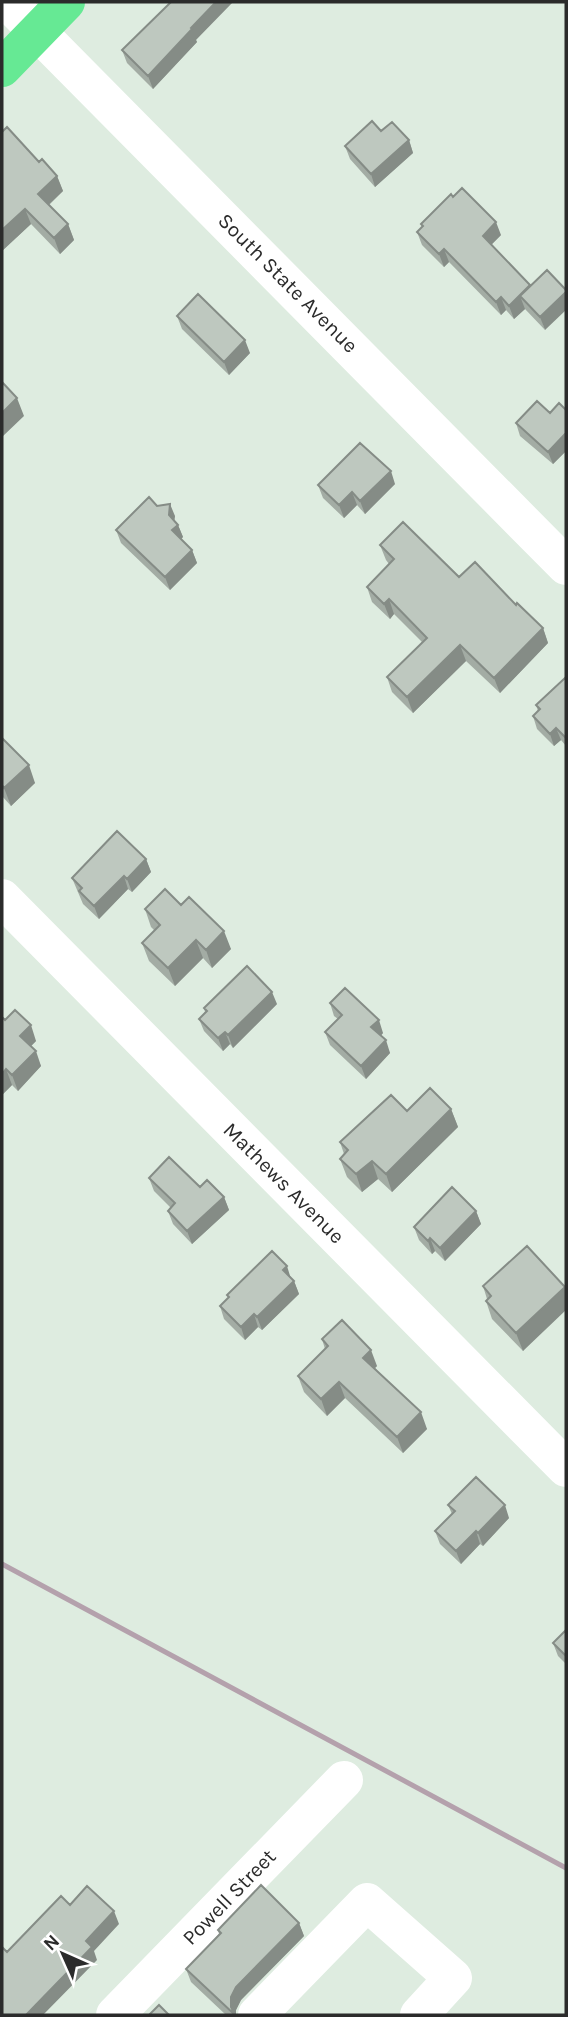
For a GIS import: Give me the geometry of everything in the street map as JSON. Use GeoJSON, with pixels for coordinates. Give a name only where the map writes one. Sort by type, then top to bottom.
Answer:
{"type":"FeatureCollection","features":[{"type":"Feature","properties":{"kind":"main road"},"geometry":{"type":"LineString","coordinates":[[2,68],[66,2]]}},
{"type":"Feature","properties":{"kind":"street","name":"South State Avenue"},"geometry":{"type":"LineString","coordinates":[[8,2],[566,566]]}},
{"type":"Feature","properties":{"kind":"street","name":"Mathews Avenue"},"geometry":{"type":"LineString","coordinates":[[5,909],[566,1468]]}},
{"type":"Feature","properties":{"kind":"street","name":"Powell Street"},"geometry":{"type":"LineString","coordinates":[[114,2015],[344,1780]]}},
{"type":"Feature","properties":{"kind":"street"},"geometry":{"type":"LineString","coordinates":[[257,2015],[367,1902],[453,1978],[419,2015]]}},
{"type":"Feature","properties":{"kind":"building"},"geometry":{"type":"Polygon","coordinates":[[[171,2],[216,2],[148,76],[122,50],[171,2]]]}},
{"type":"Feature","properties":{"kind":"building"},"geometry":{"type":"Polygon","coordinates":[[[372,121],[381,131],[392,122],[409,140],[371,174],[345,146],[372,121]]]}},
{"type":"Feature","properties":{"kind":"building"},"geometry":{"type":"Polygon","coordinates":[[[7,127],[39,162],[42,159],[57,176],[38,194],[68,224],[54,238],[25,209],[2,230],[2,132],[7,127]]]}},
{"type":"Feature","properties":{"kind":"building"},"geometry":{"type":"Polygon","coordinates":[[[462,188],[496,222],[483,236],[530,285],[509,306],[501,297],[496,302],[444,249],[439,254],[417,232],[423,226],[421,224],[451,194],[453,197],[462,188]]]}},
{"type":"Feature","properties":{"kind":"building"},"geometry":{"type":"Polygon","coordinates":[[[547,270],[566,292],[540,317],[520,296],[547,270]]]}},
{"type":"Feature","properties":{"kind":"building"},"geometry":{"type":"Polygon","coordinates":[[[198,294],[245,340],[224,362],[177,316],[198,294]]]}},
{"type":"Feature","properties":{"kind":"building"},"geometry":{"type":"Polygon","coordinates":[[[2,382],[17,398],[2,413],[2,382]]]}},
{"type":"Feature","properties":{"kind":"building"},"geometry":{"type":"Polygon","coordinates":[[[537,401],[550,413],[559,403],[566,410],[566,433],[548,452],[516,423],[537,401]]]}},
{"type":"Feature","properties":{"kind":"building"},"geometry":{"type":"Polygon","coordinates":[[[360,443],[391,471],[360,501],[352,492],[339,505],[318,485],[360,443]]]}},
{"type":"Feature","properties":{"kind":"building"},"geometry":{"type":"Polygon","coordinates":[[[149,497],[157,506],[170,504],[169,515],[178,525],[172,530],[192,550],[165,577],[116,530],[149,497]]]}},
{"type":"Feature","properties":{"kind":"building"},"geometry":{"type":"Polygon","coordinates":[[[403,522],[459,577],[475,562],[516,605],[517,603],[543,628],[494,678],[460,645],[407,697],[387,677],[427,638],[389,599],[384,604],[367,587],[394,559],[380,545],[403,522]]]}},
{"type":"Feature","properties":{"kind":"building"},"geometry":{"type":"Polygon","coordinates":[[[566,677],[566,738],[556,728],[550,734],[533,716],[540,709],[536,705],[566,677]]]}},
{"type":"Feature","properties":{"kind":"building"},"geometry":{"type":"Polygon","coordinates":[[[2,738],[29,765],[4,788],[2,785],[2,738]]]}},
{"type":"Feature","properties":{"kind":"building"},"geometry":{"type":"Polygon","coordinates":[[[117,831],[146,859],[127,879],[124,876],[94,906],[79,891],[82,888],[72,878],[117,831]]]}},
{"type":"Feature","properties":{"kind":"building"},"geometry":{"type":"Polygon","coordinates":[[[165,889],[181,905],[189,897],[224,931],[206,950],[196,940],[168,968],[142,943],[160,925],[145,909],[165,889]]]}},
{"type":"Feature","properties":{"kind":"building"},"geometry":{"type":"Polygon","coordinates":[[[247,966],[272,992],[228,1035],[225,1032],[218,1038],[199,1019],[207,1011],[204,1008],[247,966]]]}},
{"type":"Feature","properties":{"kind":"building"},"geometry":{"type":"Polygon","coordinates":[[[345,988],[379,1020],[371,1027],[386,1040],[361,1066],[325,1032],[342,1015],[330,1003],[345,988]]]}},
{"type":"Feature","properties":{"kind":"building"},"geometry":{"type":"Polygon","coordinates":[[[15,1010],[31,1025],[20,1036],[36,1051],[12,1075],[6,1069],[2,1074],[2,1017],[5,1020],[15,1010]]]}},
{"type":"Feature","properties":{"kind":"building"},"geometry":{"type":"Polygon","coordinates":[[[430,1088],[451,1109],[386,1174],[372,1161],[356,1174],[340,1159],[348,1150],[340,1142],[391,1095],[407,1111],[430,1088]]]}},
{"type":"Feature","properties":{"kind":"building"},"geometry":{"type":"Polygon","coordinates":[[[169,1157],[200,1187],[207,1180],[224,1197],[187,1231],[168,1211],[175,1203],[149,1178],[169,1157]]]}},
{"type":"Feature","properties":{"kind":"building"},"geometry":{"type":"Polygon","coordinates":[[[452,1187],[476,1211],[440,1248],[414,1227],[452,1187]]]}},
{"type":"Feature","properties":{"kind":"building"},"geometry":{"type":"Polygon","coordinates":[[[527,1246],[565,1287],[516,1333],[486,1301],[491,1296],[483,1286],[527,1246]]]}},
{"type":"Feature","properties":{"kind":"building"},"geometry":{"type":"Polygon","coordinates":[[[272,1251],[287,1266],[283,1270],[294,1281],[257,1317],[254,1314],[241,1327],[220,1306],[229,1297],[227,1295],[272,1251]]]}},
{"type":"Feature","properties":{"kind":"building"},"geometry":{"type":"Polygon","coordinates":[[[342,1320],[371,1350],[363,1358],[421,1412],[397,1437],[339,1382],[321,1399],[298,1376],[328,1346],[322,1339],[342,1320]]]}},
{"type":"Feature","properties":{"kind":"building"},"geometry":{"type":"Polygon","coordinates":[[[476,1477],[505,1505],[456,1551],[435,1531],[455,1511],[448,1505],[476,1477]]]}},
{"type":"Feature","properties":{"kind":"building"},"geometry":{"type":"Polygon","coordinates":[[[566,1630],[566,1656],[553,1643],[566,1630]]]}},
{"type":"Feature","properties":{"kind":"building"},"geometry":{"type":"Polygon","coordinates":[[[261,1885],[299,1923],[236,1987],[231,1997],[231,2007],[235,2015],[186,1969],[221,1933],[218,1930],[261,1885]]]}},
{"type":"Feature","properties":{"kind":"building"},"geometry":{"type":"Polygon","coordinates":[[[87,1886],[114,1911],[86,1941],[92,1947],[26,2015],[2,2015],[2,1947],[7,1952],[61,1896],[70,1905],[87,1886]]]}},
{"type":"Feature","properties":{"kind":"building"},"geometry":{"type":"Polygon","coordinates":[[[159,2005],[169,2015],[149,2015],[159,2005]]]}},
{"type":"Feature","properties":{"kind":"railway"},"geometry":{"type":"LineString","coordinates":[[2,1564],[566,1868]]}}]}
